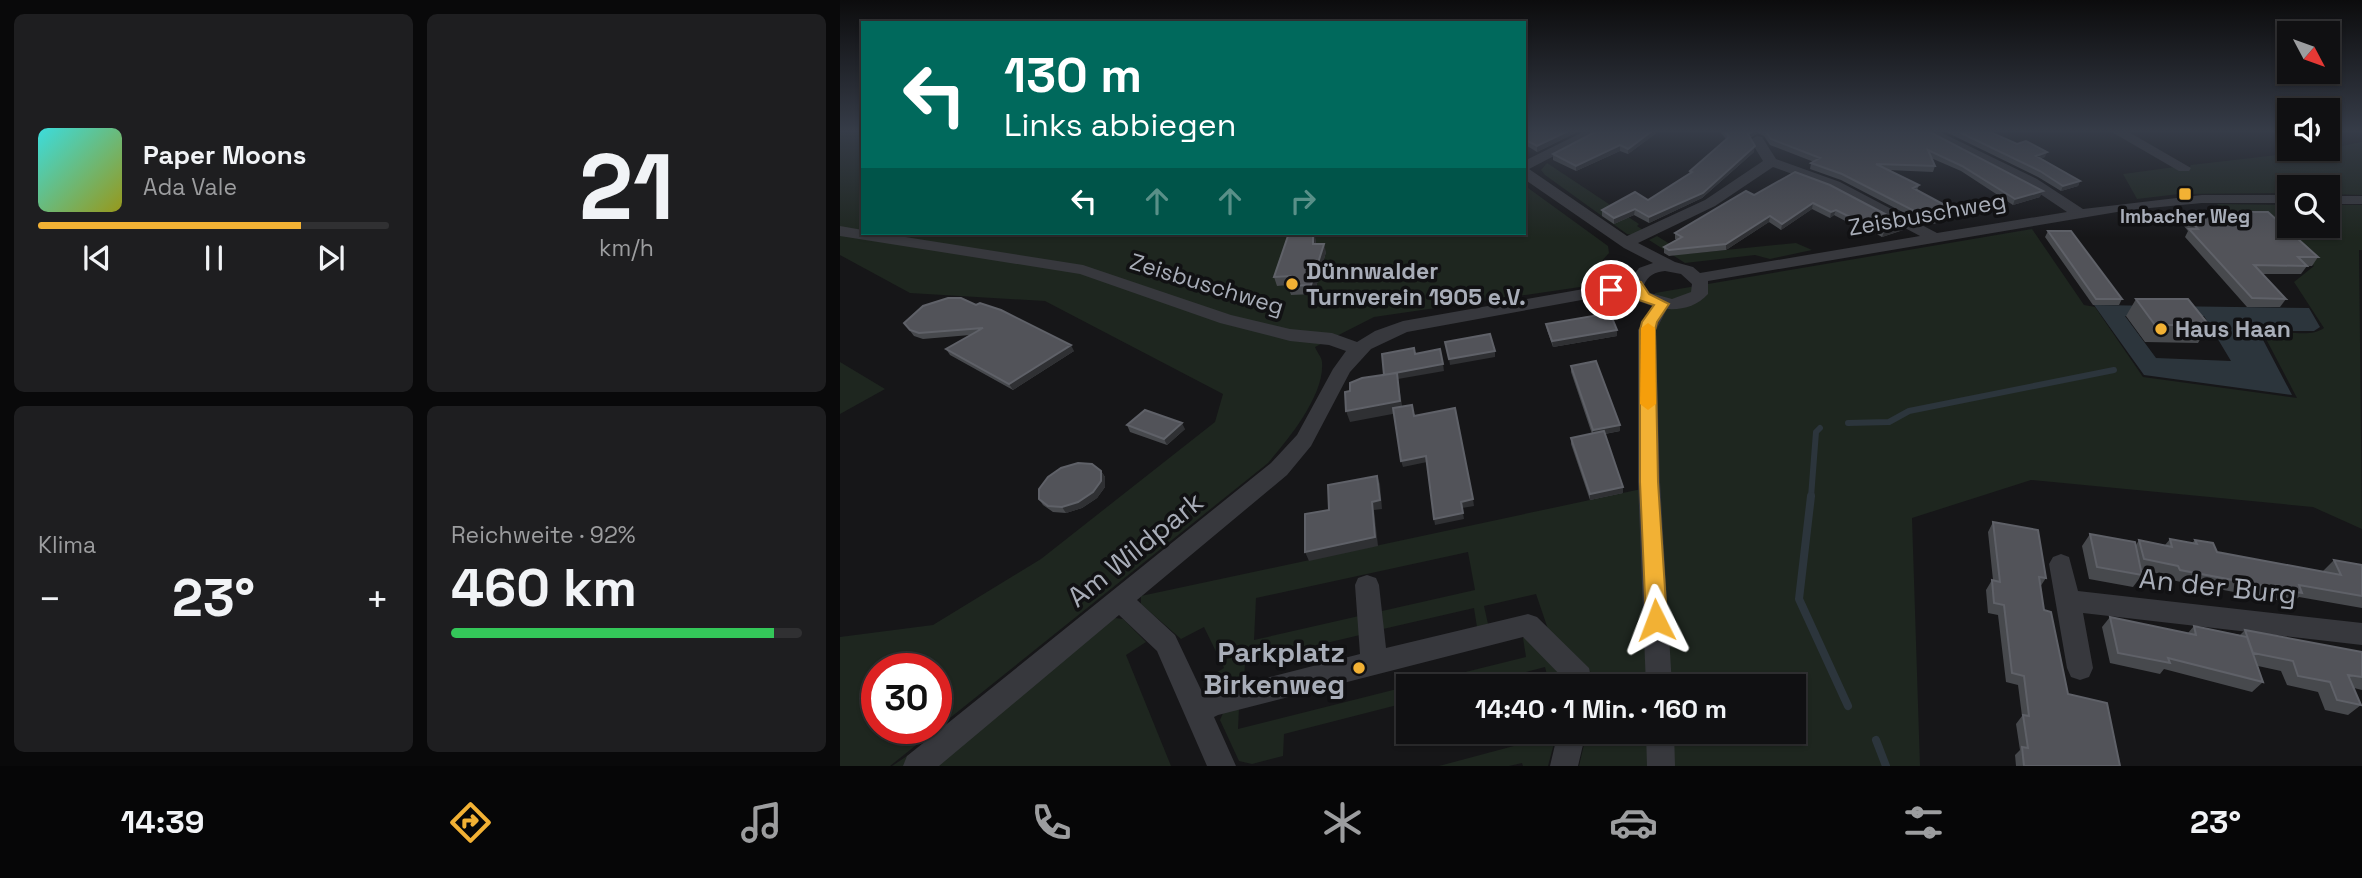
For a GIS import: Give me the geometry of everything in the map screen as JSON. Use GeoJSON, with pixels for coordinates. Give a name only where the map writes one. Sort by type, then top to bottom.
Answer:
{"type":"FeatureCollection","features":[{"type":"Feature","properties":{"kind":"street"},"geometry":{"type":"LineString","coordinates":[[1628,244],[1710,203],[1765,167]]}},
{"type":"Feature","properties":{"kind":"street"},"geometry":{"type":"LineString","coordinates":[[1790,167],[1832,183],[1934,238]]}},
{"type":"Feature","properties":{"kind":"street"},"geometry":{"type":"LineString","coordinates":[[2001,167],[2032,182],[2080,214]]}},
{"type":"Feature","properties":{"kind":"street"},"geometry":{"type":"LineString","coordinates":[[1526,173],[1628,244],[1699,278],[1701,289],[1695,298],[1680,303],[1662,304],[1644,297],[1628,244]]}},
{"type":"Feature","properties":{"kind":"street","name":"Zeisbuschweg"},"geometry":{"type":"LineString","coordinates":[[1699,278],[2080,214],[2183,200],[2277,199]]}},
{"type":"Feature","properties":{"kind":"street"},"geometry":{"type":"LineString","coordinates":[[2340,200],[2362,200]]}},
{"type":"Feature","properties":{"kind":"street","name":"Zeisbuschweg"},"geometry":{"type":"LineString","coordinates":[[840,231],[861,234]]}},
{"type":"Feature","properties":{"kind":"street","name":"Zeisbuschweg"},"geometry":{"type":"LineString","coordinates":[[865,235],[1083,270],[1226,319],[1290,335],[1332,339],[1356,348]]}},
{"type":"Feature","properties":{"kind":"street"},"geometry":{"type":"LineString","coordinates":[[1356,348],[1386,331],[1639,279],[1654,267],[1670,266]]}},
{"type":"Feature","properties":{"kind":"street"},"geometry":{"type":"LineString","coordinates":[[1658,674],[1649,482],[1647,330],[1662,304]]}},
{"type":"Feature","properties":{"kind":"street","name":"Am Wildpark"},"geometry":{"type":"LineString","coordinates":[[917,766],[1279,469],[1306,439],[1345,362],[1356,348]]}},
{"type":"Feature","properties":{"kind":"street"},"geometry":{"type":"LineString","coordinates":[[2061,564],[2080,668]]}},
{"type":"Feature","properties":{"kind":"street"},"geometry":{"type":"LineString","coordinates":[[1367,585],[1374,663]]}},
{"type":"Feature","properties":{"kind":"street"},"geometry":{"type":"LineString","coordinates":[[1119,600],[1166,643],[1223,766]]}},
{"type":"Feature","properties":{"kind":"street","name":"An der Burg"},"geometry":{"type":"LineString","coordinates":[[2068,601],[2362,634]]}},
{"type":"Feature","properties":{"kind":"street"},"geometry":{"type":"LineString","coordinates":[[1198,712],[1212,703],[1528,625],[1577,674]]}},
{"type":"Feature","properties":{"kind":"street"},"geometry":{"type":"LineString","coordinates":[[1564,766],[1569,744]]}},
{"type":"Feature","properties":{"kind":"street"},"geometry":{"type":"LineString","coordinates":[[1660,744],[1661,766]]}},
{"type":"Feature","properties":{"kind":"shaded area"},"geometry":{"type":"Polygon","coordinates":[[[840,167],[861,167],[861,235],[1526,235],[1526,186],[1608,246],[1609,253],[1599,264],[1597,277],[1580,287],[1374,317],[1315,347],[1322,362],[1318,388],[1304,416],[1268,463],[952,716],[952,653],[861,653],[861,744],[917,744],[890,766],[840,766],[840,637],[933,625],[1041,559],[1215,422],[1223,394],[1045,301],[910,293],[840,255],[840,167]]]}},
{"type":"Feature","properties":{"kind":"shaded area"},"geometry":{"type":"Polygon","coordinates":[[[1544,167],[1553,167],[1639,224],[1637,226],[1646,232],[1638,236],[1627,234],[1541,170],[1544,167]]]}},
{"type":"Feature","properties":{"kind":"shaded area"},"geometry":{"type":"Polygon","coordinates":[[[2175,167],[2188,170],[2190,167],[2362,167],[2362,195],[2340,194],[2340,175],[2277,175],[2277,193],[2179,194],[2137,199],[2123,174],[2175,167]]]}},
{"type":"Feature","properties":{"kind":"shaded area"},"geometry":{"type":"Polygon","coordinates":[[[2217,204],[2277,205],[2277,232],[2256,213],[2223,212],[2217,204]]]}},
{"type":"Feature","properties":{"kind":"shaded area"},"geometry":{"type":"Polygon","coordinates":[[[2340,205],[2362,205],[2362,250],[2359,250],[2362,529],[2313,507],[2031,480],[1912,518],[1920,766],[1579,766],[1584,744],[1806,744],[1806,674],[1593,674],[1549,632],[1536,594],[1484,606],[1488,624],[1477,627],[1474,608],[1383,629],[1382,611],[1475,590],[1468,552],[1256,598],[1254,640],[1359,616],[1360,635],[1245,662],[1244,682],[1214,688],[1202,681],[1224,668],[1204,627],[1181,639],[1141,604],[1141,596],[1660,485],[1655,293],[2032,229],[2084,305],[2095,307],[2143,377],[2297,398],[2265,337],[2279,333],[2310,333],[2324,328],[2294,282],[2314,266],[2283,238],[2340,238],[2340,205]]]}},
{"type":"Feature","properties":{"kind":"shaded area"},"geometry":{"type":"Polygon","coordinates":[[[1657,236],[1686,254],[1796,243],[1812,250],[1770,259],[1755,255],[1685,263],[1649,240],[1657,236]]]}},
{"type":"Feature","properties":{"kind":"shaded area"},"geometry":{"type":"Polygon","coordinates":[[[2094,305],[2309,308],[2320,327],[2314,331],[2270,331],[2261,336],[2292,395],[2144,375],[2094,305]],[[2125,316],[2156,358],[2231,361],[2204,316],[2125,316]]]}},
{"type":"Feature","properties":{"kind":"shaded area"},"geometry":{"type":"Polygon","coordinates":[[[840,362],[885,389],[840,414],[840,362]]]}},
{"type":"Feature","properties":{"kind":"shaded area"},"geometry":{"type":"Polygon","coordinates":[[[1115,618],[1123,619],[1146,642],[1126,655],[1171,766],[892,766],[925,744],[952,744],[952,726],[1115,618]]]}},
{"type":"Feature","properties":{"kind":"shaded area"},"geometry":{"type":"Polygon","coordinates":[[[1526,637],[1561,674],[1547,674],[1545,667],[1518,674],[1457,674],[1526,657],[1523,638],[1526,637]]]}},
{"type":"Feature","properties":{"kind":"shaded area"},"geometry":{"type":"Polygon","coordinates":[[[1396,689],[1396,705],[1284,734],[1283,756],[1252,764],[1239,761],[1220,720],[1224,711],[1239,708],[1238,729],[1396,689]]]}},
{"type":"Feature","properties":{"kind":"shaded area"},"geometry":{"type":"Polygon","coordinates":[[[1521,744],[1554,744],[1548,766],[1523,766],[1522,763],[1509,766],[1439,766],[1521,744]]]}},
{"type":"Feature","properties":{"kind":"building"},"geometry":{"type":"Polygon","coordinates":[[[1695,167],[1732,167],[1703,193],[1649,217],[1635,209],[1614,218],[1602,210],[1635,192],[1648,200],[1692,172],[1690,171],[1695,167]]]}},
{"type":"Feature","properties":{"kind":"building"},"geometry":{"type":"Polygon","coordinates":[[[1822,167],[1882,167],[1919,185],[1913,188],[1954,210],[1936,218],[1926,213],[1922,215],[1842,174],[1822,167]]]}},
{"type":"Feature","properties":{"kind":"building"},"geometry":{"type":"Polygon","coordinates":[[[1963,167],[1997,167],[2043,191],[2015,199],[1963,167]]]}},
{"type":"Feature","properties":{"kind":"building"},"geometry":{"type":"Polygon","coordinates":[[[2031,167],[2055,167],[2080,181],[2063,186],[2031,167]]]}},
{"type":"Feature","properties":{"kind":"building"},"geometry":{"type":"Polygon","coordinates":[[[1795,172],[1830,185],[1904,224],[1884,232],[1858,218],[1854,219],[1836,210],[1831,212],[1813,203],[1782,224],[1770,216],[1726,244],[1669,250],[1664,247],[1682,237],[1675,233],[1746,191],[1754,195],[1795,172]]]}},
{"type":"Feature","properties":{"kind":"building"},"geometry":{"type":"Polygon","coordinates":[[[2183,212],[2268,212],[2277,220],[2277,238],[2297,238],[2318,257],[2298,257],[2307,266],[2254,265],[2286,299],[2252,298],[2189,229],[2198,229],[2183,212]]]}},
{"type":"Feature","properties":{"kind":"building"},"geometry":{"type":"Polygon","coordinates":[[[2048,231],[2071,231],[2122,299],[2096,299],[2048,231]]]}},
{"type":"Feature","properties":{"kind":"building"},"geometry":{"type":"Polygon","coordinates":[[[1288,235],[1313,235],[1313,244],[1324,244],[1311,285],[1288,286],[1291,276],[1274,277],[1288,235]]]}},
{"type":"Feature","properties":{"kind":"building"},"geometry":{"type":"Polygon","coordinates":[[[948,298],[961,298],[976,305],[980,303],[1001,310],[1071,345],[1009,384],[946,349],[983,328],[919,333],[910,330],[904,323],[923,306],[948,298]]]}},
{"type":"Feature","properties":{"kind":"building"},"geometry":{"type":"Polygon","coordinates":[[[2136,299],[2188,299],[2209,325],[2155,325],[2136,299]]]}},
{"type":"Feature","properties":{"kind":"building"},"geometry":{"type":"Polygon","coordinates":[[[1610,313],[1617,330],[1552,341],[1546,324],[1610,313]]]}},
{"type":"Feature","properties":{"kind":"building"},"geometry":{"type":"Polygon","coordinates":[[[1490,334],[1495,351],[1449,359],[1445,342],[1490,334]]]}},
{"type":"Feature","properties":{"kind":"building"},"geometry":{"type":"Polygon","coordinates":[[[1414,348],[1415,354],[1440,349],[1443,364],[1384,375],[1382,354],[1414,348]]]}},
{"type":"Feature","properties":{"kind":"building"},"geometry":{"type":"Polygon","coordinates":[[[1596,361],[1620,425],[1593,430],[1571,366],[1596,361]]]}},
{"type":"Feature","properties":{"kind":"building"},"geometry":{"type":"Polygon","coordinates":[[[1397,373],[1400,401],[1346,411],[1345,392],[1350,391],[1350,383],[1362,378],[1397,373]]]}},
{"type":"Feature","properties":{"kind":"building"},"geometry":{"type":"Polygon","coordinates":[[[1412,405],[1414,416],[1455,408],[1473,499],[1461,502],[1463,513],[1434,519],[1426,456],[1401,461],[1393,408],[1412,405]]]}},
{"type":"Feature","properties":{"kind":"building"},"geometry":{"type":"Polygon","coordinates":[[[1145,410],[1182,423],[1164,439],[1127,425],[1145,410]]]}},
{"type":"Feature","properties":{"kind":"building"},"geometry":{"type":"Polygon","coordinates":[[[1604,431],[1623,487],[1590,494],[1571,438],[1604,431]]]}},
{"type":"Feature","properties":{"kind":"building"},"geometry":{"type":"Polygon","coordinates":[[[1078,463],[1092,464],[1101,471],[1101,481],[1093,492],[1078,502],[1062,507],[1048,506],[1039,499],[1039,489],[1048,477],[1061,468],[1078,463]]]}},
{"type":"Feature","properties":{"kind":"building"},"geometry":{"type":"Polygon","coordinates":[[[1377,476],[1380,500],[1372,502],[1375,537],[1305,552],[1305,514],[1329,510],[1328,485],[1377,476]]]}},
{"type":"Feature","properties":{"kind":"building"},"geometry":{"type":"Polygon","coordinates":[[[1993,522],[2038,530],[2046,578],[2039,577],[2044,610],[2051,612],[2068,694],[2107,703],[2120,766],[2024,766],[2022,747],[2028,748],[2023,715],[2029,716],[2024,676],[2012,673],[2004,605],[1994,603],[1992,580],[2000,582],[1993,522]]]}},
{"type":"Feature","properties":{"kind":"building"},"geometry":{"type":"Polygon","coordinates":[[[2090,534],[2135,542],[2142,575],[2097,567],[2090,534]]]}},
{"type":"Feature","properties":{"kind":"building"},"geometry":{"type":"Polygon","coordinates":[[[2170,539],[2197,544],[2195,540],[2213,543],[2217,552],[2341,575],[2334,560],[2362,565],[2362,596],[2299,585],[2302,593],[2180,570],[2178,566],[2144,559],[2139,540],[2172,547],[2170,539]]]}},
{"type":"Feature","properties":{"kind":"building"},"geometry":{"type":"Polygon","coordinates":[[[2110,617],[2196,635],[2194,626],[2247,637],[2263,682],[2168,658],[2170,663],[2118,653],[2110,617]]]}},
{"type":"Feature","properties":{"kind":"building"},"geometry":{"type":"Polygon","coordinates":[[[2245,630],[2362,652],[2362,677],[2348,675],[2361,705],[2337,700],[2330,682],[2298,676],[2293,661],[2253,653],[2245,630]]]}},
{"type":"Feature","properties":{"kind":"waterway"},"geometry":{"type":"LineString","coordinates":[[1848,423],[1889,422],[1909,411],[2114,370]]}},
{"type":"Feature","properties":{"kind":"waterway"},"geometry":{"type":"LineString","coordinates":[[1811,497],[1816,432],[1820,428]]}},
{"type":"Feature","properties":{"kind":"waterway"},"geometry":{"type":"LineString","coordinates":[[1811,496],[1799,599],[1848,706]]}},
{"type":"Feature","properties":{"kind":"waterway"},"geometry":{"type":"LineString","coordinates":[[1876,740],[1886,766]]}},
{"type":"Feature","properties":{"kind":"slow traffic"},"geometry":{"type":"LineString","coordinates":[[1648,328],[1648,404]]}},
{"type":"Feature","properties":{"kind":"place","name":"Imbacher Weg"},"geometry":{"type":"Point","coordinates":[2185,194]}},
{"type":"Feature","properties":{"kind":"place","name":"Dünnwalder Turnverein 1905 e.V."},"geometry":{"type":"Point","coordinates":[1292,284]}},
{"type":"Feature","properties":{"kind":"place","name":"Haus Haan"},"geometry":{"type":"Point","coordinates":[2161,329]}},
{"type":"Feature","properties":{"kind":"place","name":"Parkplatz Birkenweg"},"geometry":{"type":"Point","coordinates":[1359,668]}},
{"type":"Feature","properties":{"kind":"route"},"geometry":{"type":"LineString","coordinates":[[1611,290],[1636,285],[1644,297],[1662,304],[1647,330],[1649,482],[1656,620]]}}]}
